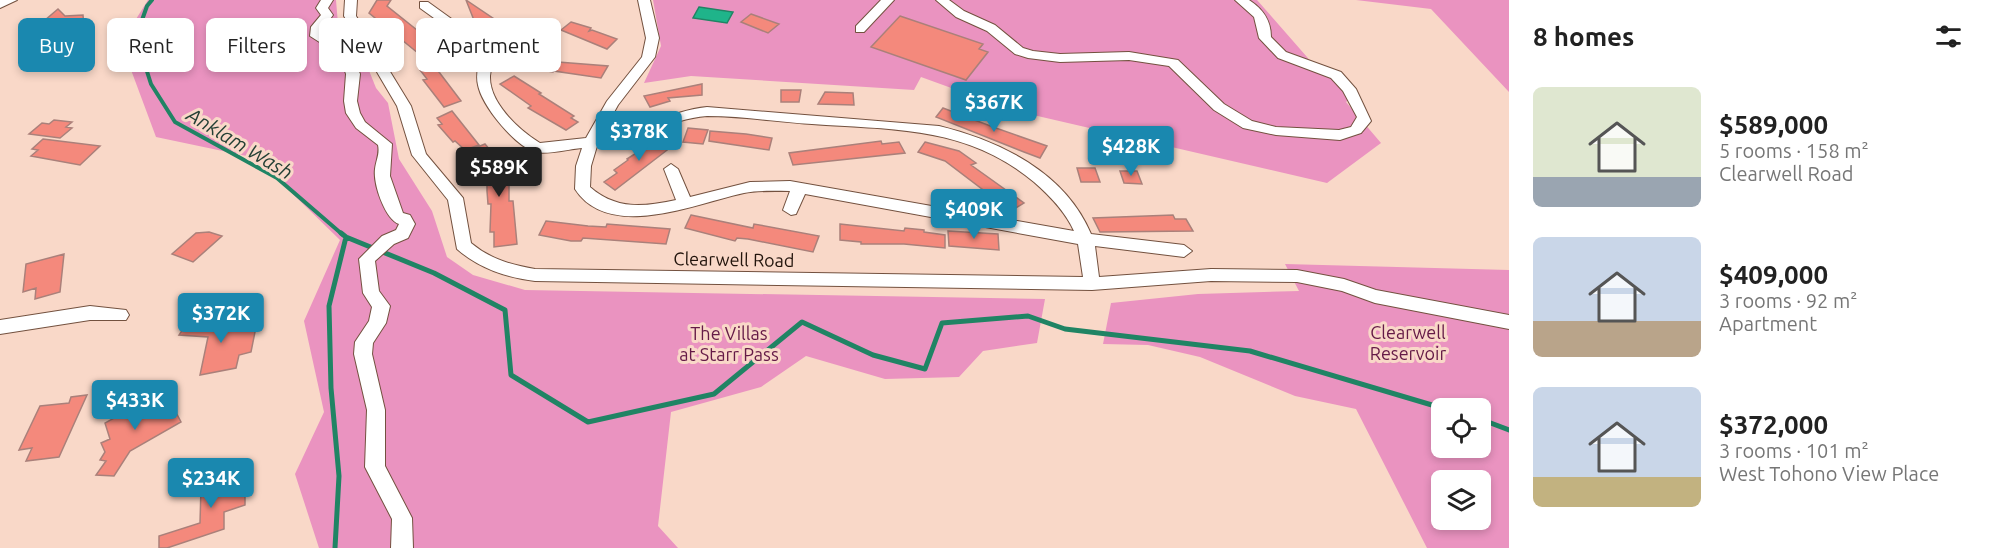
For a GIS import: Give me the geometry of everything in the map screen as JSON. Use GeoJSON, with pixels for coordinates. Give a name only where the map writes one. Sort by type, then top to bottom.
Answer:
{"type":"FeatureCollection","features":[{"type":"Feature","properties":{"kind":"street"},"geometry":{"type":"LineString","coordinates":[[0,4],[11,0]]}},
{"type":"Feature","properties":{"kind":"street"},"geometry":{"type":"LineString","coordinates":[[327,0],[322,8],[327,15],[322,24],[317,27],[316,36],[331,42],[344,53],[353,75],[349,101],[352,112],[367,133],[384,142],[386,148],[382,181],[398,218],[405,219],[407,224],[402,234],[388,240],[367,259],[371,293],[381,306],[381,313],[364,342],[363,354],[376,410],[375,467],[402,518],[404,533],[402,548]]}},
{"type":"Feature","properties":{"kind":"street","name":"Clearwell Road"},"geometry":{"type":"LineString","coordinates":[[351,0],[350,16],[404,106],[419,155],[455,198],[460,216],[463,245],[474,256],[491,265],[535,275],[1092,284],[1211,275],[1289,276],[1344,285],[1375,296],[1509,322]]}},
{"type":"Feature","properties":{"kind":"street"},"geometry":{"type":"LineString","coordinates":[[644,0],[652,38],[651,51],[644,65],[611,106],[585,156],[581,172],[584,189],[595,201],[624,211],[662,209],[766,185],[801,188],[1085,239],[1184,251]]}},
{"type":"Feature","properties":{"kind":"street"},"geometry":{"type":"LineString","coordinates":[[860,29],[888,0]]}},
{"type":"Feature","properties":{"kind":"street"},"geometry":{"type":"LineString","coordinates":[[942,0],[960,14],[991,28],[1019,51],[1032,55],[1060,58],[1129,56],[1173,63],[1219,107],[1248,125],[1318,135],[1340,135],[1356,130],[1364,121],[1364,117],[1344,83],[1328,70],[1282,55],[1265,38],[1266,24],[1256,10],[1241,0]]}},
{"type":"Feature","properties":{"kind":"street"},"geometry":{"type":"LineString","coordinates":[[424,5],[474,41],[487,46],[484,84],[490,100],[526,142],[538,148],[629,136],[666,119],[704,111],[824,121],[904,123],[949,132],[1006,154],[1039,177],[1072,213],[1085,239],[1092,284]]}},
{"type":"Feature","properties":{"kind":"street"},"geometry":{"type":"LineString","coordinates":[[671,169],[685,203]]}},
{"type":"Feature","properties":{"kind":"street"},"geometry":{"type":"LineString","coordinates":[[791,210],[801,188]]}},
{"type":"Feature","properties":{"kind":"street"},"geometry":{"type":"LineString","coordinates":[[0,327],[90,313],[120,315]]}},
{"type":"Feature","properties":{"kind":"green space","name":"The Villas at Starr Pass"},"geometry":{"type":"Polygon","coordinates":[[[148,0],[336,0],[338,18],[319,18],[319,72],[370,72],[376,88],[388,103],[399,159],[432,211],[447,257],[473,275],[525,290],[1045,299],[1037,343],[983,351],[959,377],[885,379],[806,356],[761,387],[671,412],[658,526],[678,548],[319,548],[295,474],[324,412],[304,321],[340,240],[256,158],[156,137],[132,72],[194,72],[194,18],[137,18],[148,0]]]}},
{"type":"Feature","properties":{"kind":"green space"},"geometry":{"type":"Polygon","coordinates":[[[653,0],[1257,0],[1314,65],[1336,75],[1349,99],[1346,102],[1381,143],[1327,183],[1012,110],[921,77],[914,90],[691,76],[644,83],[661,46],[653,0]]]}},
{"type":"Feature","properties":{"kind":"green space"},"geometry":{"type":"Polygon","coordinates":[[[1356,0],[1509,0],[1509,92],[1431,9],[1356,0]]]}},
{"type":"Feature","properties":{"kind":"green space","name":"Clearwell Reservoir"},"geometry":{"type":"Polygon","coordinates":[[[1285,264],[1509,270],[1509,548],[1427,548],[1356,409],[1295,396],[1200,357],[1148,345],[1103,344],[1111,303],[1198,294],[1299,291],[1285,264]]]}},
{"type":"Feature","properties":{"kind":"shaded area"},"geometry":{"type":"Polygon","coordinates":[[[699,7],[733,12],[727,23],[693,18],[699,7]]]}},
{"type":"Feature","properties":{"kind":"building"},"geometry":{"type":"Polygon","coordinates":[[[377,0],[391,0],[387,6],[402,18],[375,18],[369,13],[377,0]]]}},
{"type":"Feature","properties":{"kind":"building"},"geometry":{"type":"Polygon","coordinates":[[[466,0],[493,18],[473,18],[466,0]]]}},
{"type":"Feature","properties":{"kind":"building"},"geometry":{"type":"Polygon","coordinates":[[[58,9],[65,16],[83,15],[83,18],[48,18],[58,9]]]}},
{"type":"Feature","properties":{"kind":"building"},"geometry":{"type":"Polygon","coordinates":[[[751,14],[779,24],[768,33],[741,22],[751,14]]]}},
{"type":"Feature","properties":{"kind":"building"},"geometry":{"type":"Polygon","coordinates":[[[900,16],[983,44],[979,49],[988,52],[966,80],[871,47],[900,16]]]}},
{"type":"Feature","properties":{"kind":"building"},"geometry":{"type":"Polygon","coordinates":[[[404,20],[416,29],[416,51],[404,42],[404,20]]]}},
{"type":"Feature","properties":{"kind":"building"},"geometry":{"type":"Polygon","coordinates":[[[571,22],[591,28],[589,31],[617,39],[607,49],[561,30],[571,22]]]}},
{"type":"Feature","properties":{"kind":"building"},"geometry":{"type":"Polygon","coordinates":[[[561,62],[608,66],[601,78],[561,72],[561,62]]]}},
{"type":"Feature","properties":{"kind":"building"},"geometry":{"type":"Polygon","coordinates":[[[422,72],[439,72],[461,101],[444,107],[423,80],[427,79],[422,72]]]}},
{"type":"Feature","properties":{"kind":"building"},"geometry":{"type":"Polygon","coordinates":[[[514,76],[574,116],[571,118],[578,122],[566,130],[528,108],[531,106],[500,84],[514,76]]]}},
{"type":"Feature","properties":{"kind":"building"},"geometry":{"type":"Polygon","coordinates":[[[702,84],[702,95],[668,98],[670,101],[650,107],[644,96],[702,84]]]}},
{"type":"Feature","properties":{"kind":"building"},"geometry":{"type":"Polygon","coordinates":[[[781,90],[801,90],[799,102],[781,102],[781,90]]]}},
{"type":"Feature","properties":{"kind":"building"},"geometry":{"type":"Polygon","coordinates":[[[825,92],[853,93],[854,105],[818,104],[825,92]]]}},
{"type":"Feature","properties":{"kind":"building"},"geometry":{"type":"Polygon","coordinates":[[[943,108],[1047,146],[1040,158],[936,117],[943,108]]]}},
{"type":"Feature","properties":{"kind":"building"},"geometry":{"type":"Polygon","coordinates":[[[452,111],[479,145],[465,150],[455,141],[453,142],[438,125],[442,124],[437,118],[452,111]]]}},
{"type":"Feature","properties":{"kind":"building"},"geometry":{"type":"Polygon","coordinates":[[[54,120],[72,122],[66,127],[72,128],[60,138],[29,134],[42,123],[49,124],[54,120]]]}},
{"type":"Feature","properties":{"kind":"building"},"geometry":{"type":"Polygon","coordinates":[[[688,128],[708,130],[703,144],[683,142],[688,128]]]}},
{"type":"Feature","properties":{"kind":"building"},"geometry":{"type":"Polygon","coordinates":[[[710,131],[772,138],[769,150],[709,141],[710,131]]]}},
{"type":"Feature","properties":{"kind":"building"},"geometry":{"type":"Polygon","coordinates":[[[661,137],[675,144],[615,190],[604,182],[617,173],[614,170],[627,159],[661,137]]]}},
{"type":"Feature","properties":{"kind":"building"},"geometry":{"type":"Polygon","coordinates":[[[43,139],[100,146],[80,165],[31,156],[38,150],[32,149],[43,139]]]}},
{"type":"Feature","properties":{"kind":"building"},"geometry":{"type":"Polygon","coordinates":[[[881,141],[882,144],[899,142],[905,153],[793,165],[789,153],[881,141]]]}},
{"type":"Feature","properties":{"kind":"building"},"geometry":{"type":"Polygon","coordinates":[[[925,142],[959,151],[976,163],[971,165],[1024,203],[1011,211],[945,161],[918,152],[925,142]]]}},
{"type":"Feature","properties":{"kind":"building"},"geometry":{"type":"Polygon","coordinates":[[[485,144],[500,162],[509,160],[509,201],[513,201],[517,244],[494,247],[494,232],[490,232],[491,204],[488,204],[487,155],[477,159],[470,150],[485,144]]]}},
{"type":"Feature","properties":{"kind":"building"},"geometry":{"type":"Polygon","coordinates":[[[1077,168],[1095,168],[1100,182],[1081,182],[1077,168]]]}},
{"type":"Feature","properties":{"kind":"building"},"geometry":{"type":"Polygon","coordinates":[[[1120,171],[1137,171],[1142,184],[1124,183],[1120,171]]]}},
{"type":"Feature","properties":{"kind":"building"},"geometry":{"type":"Polygon","coordinates":[[[691,215],[753,228],[754,224],[819,236],[813,252],[748,239],[737,238],[735,241],[685,228],[691,215]]]}},
{"type":"Feature","properties":{"kind":"building"},"geometry":{"type":"Polygon","coordinates":[[[1173,215],[1175,219],[1186,219],[1193,231],[1100,232],[1093,218],[1173,215]]]}},
{"type":"Feature","properties":{"kind":"building"},"geometry":{"type":"Polygon","coordinates":[[[546,221],[588,226],[606,227],[607,224],[670,229],[666,244],[583,238],[581,241],[571,241],[539,235],[546,221]]]}},
{"type":"Feature","properties":{"kind":"building"},"geometry":{"type":"Polygon","coordinates":[[[840,224],[904,231],[905,228],[924,230],[924,232],[945,235],[945,248],[904,244],[861,244],[861,242],[840,240],[840,224]]]}},
{"type":"Feature","properties":{"kind":"building"},"geometry":{"type":"Polygon","coordinates":[[[948,231],[998,234],[999,250],[949,246],[948,231]]]}},
{"type":"Feature","properties":{"kind":"building"},"geometry":{"type":"Polygon","coordinates":[[[209,232],[222,236],[193,262],[172,254],[196,233],[209,232]]]}},
{"type":"Feature","properties":{"kind":"building"},"geometry":{"type":"Polygon","coordinates":[[[64,254],[60,292],[35,299],[36,288],[23,292],[26,264],[64,254]]]}},
{"type":"Feature","properties":{"kind":"building"},"geometry":{"type":"Polygon","coordinates":[[[189,320],[233,324],[231,331],[256,327],[251,352],[239,355],[236,368],[200,375],[208,337],[179,335],[189,320]]]}},
{"type":"Feature","properties":{"kind":"building"},"geometry":{"type":"Polygon","coordinates":[[[87,395],[59,457],[26,461],[32,448],[19,450],[40,406],[69,403],[71,397],[87,395]]]}},
{"type":"Feature","properties":{"kind":"building"},"geometry":{"type":"Polygon","coordinates":[[[155,395],[160,406],[170,401],[181,422],[130,451],[114,476],[96,475],[106,461],[100,460],[105,452],[101,443],[110,439],[105,423],[155,395]]]}},
{"type":"Feature","properties":{"kind":"building"},"geometry":{"type":"Polygon","coordinates":[[[228,472],[245,476],[245,505],[224,512],[224,529],[167,548],[159,548],[159,536],[200,523],[201,488],[213,475],[224,477],[228,472]]]}},
{"type":"Feature","properties":{"kind":"waterway","name":"Anklam Wash"},"geometry":{"type":"LineString","coordinates":[[152,0],[147,6],[136,37],[151,84],[175,122],[277,178],[343,235]]}},
{"type":"Feature","properties":{"kind":"waterway","name":"Anklam Wash"},"geometry":{"type":"LineString","coordinates":[[341,233],[346,237]]}},
{"type":"Feature","properties":{"kind":"waterway","name":"Anklam Wash"},"geometry":{"type":"LineString","coordinates":[[335,548],[339,476],[331,388],[329,306],[346,237]]}},
{"type":"Feature","properties":{"kind":"waterway"},"geometry":{"type":"LineString","coordinates":[[346,237],[434,273],[505,310],[511,375],[588,422],[714,394],[802,322],[873,355],[925,369],[942,323],[1028,316],[1065,329],[1250,351],[1431,405]]}},
{"type":"Feature","properties":{"kind":"waterway"},"geometry":{"type":"LineString","coordinates":[[1491,423],[1509,430]]}}]}
